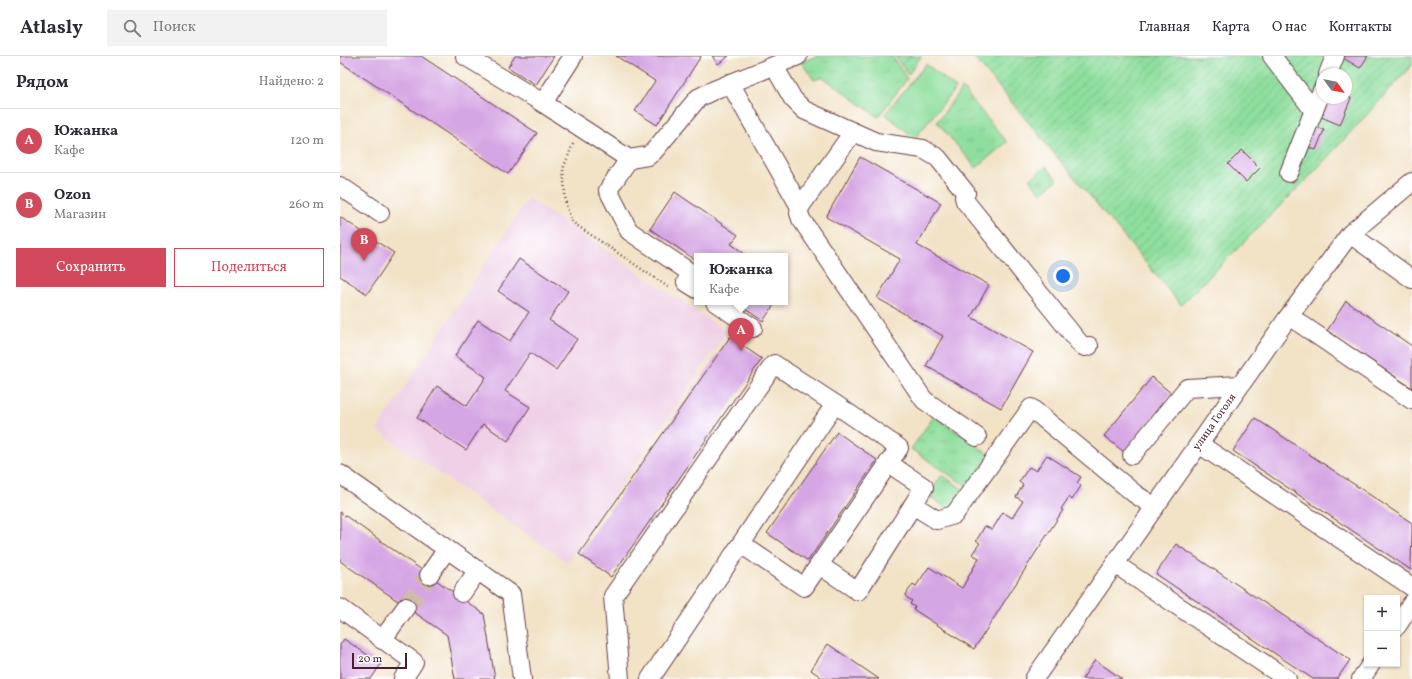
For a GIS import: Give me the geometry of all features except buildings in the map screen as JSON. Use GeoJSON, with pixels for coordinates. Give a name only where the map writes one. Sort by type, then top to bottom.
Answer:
{"type":"FeatureCollection","features":[{"type":"Feature","properties":{"kind":"street"},"geometry":{"type":"LineString","coordinates":[[465,56],[543,103],[629,159],[648,156],[698,98],[730,83],[798,56]]}},
{"type":"Feature","properties":{"kind":"street"},"geometry":{"type":"LineString","coordinates":[[543,103],[573,56]]}},
{"type":"Feature","properties":{"kind":"street"},"geometry":{"type":"LineString","coordinates":[[1272,56],[1314,111]]}},
{"type":"Feature","properties":{"kind":"street"},"geometry":{"type":"LineString","coordinates":[[1330,68],[1335,56]]}},
{"type":"Feature","properties":{"kind":"street"},"geometry":{"type":"LineString","coordinates":[[774,66],[797,106],[804,110],[876,142],[923,149],[938,158],[966,193],[964,197],[965,201],[1071,333],[1081,345],[1085,347],[1089,346]]}},
{"type":"Feature","properties":{"kind":"street"},"geometry":{"type":"LineString","coordinates":[[730,83],[800,207]]}},
{"type":"Feature","properties":{"kind":"street"},"geometry":{"type":"LineString","coordinates":[[1289,173],[1317,104]]}},
{"type":"Feature","properties":{"kind":"street"},"geometry":{"type":"LineString","coordinates":[[853,132],[800,207],[799,213],[801,220],[924,400],[977,438]]}},
{"type":"Feature","properties":{"kind":"street"},"geometry":{"type":"LineString","coordinates":[[629,159],[608,190],[629,231],[691,273],[686,282],[694,288]]}},
{"type":"Feature","properties":{"kind":"street","name":"улица Гоголя"},"geometry":{"type":"LineString","coordinates":[[1034,679],[1198,444],[1289,316],[1350,234],[1412,182]]}},
{"type":"Feature","properties":{"kind":"street"},"geometry":{"type":"LineString","coordinates":[[340,186],[380,212]]}},
{"type":"Feature","properties":{"kind":"street"},"geometry":{"type":"LineString","coordinates":[[1350,234],[1412,279]]}},
{"type":"Feature","properties":{"kind":"street"},"geometry":{"type":"LineString","coordinates":[[720,305],[754,328]]}},
{"type":"Feature","properties":{"kind":"street"},"geometry":{"type":"LineString","coordinates":[[1289,316],[1412,400]]}},
{"type":"Feature","properties":{"kind":"street"},"geometry":{"type":"LineString","coordinates":[[620,679],[613,596],[774,364],[899,448],[804,587],[741,544]]}},
{"type":"Feature","properties":{"kind":"street"},"geometry":{"type":"LineString","coordinates":[[1132,455],[1187,388],[1240,385]]}},
{"type":"Feature","properties":{"kind":"street"},"geometry":{"type":"LineString","coordinates":[[650,679],[835,404]]}},
{"type":"Feature","properties":{"kind":"street"},"geometry":{"type":"LineString","coordinates":[[913,505],[937,520],[954,515],[1030,408],[1135,494],[1155,507]]}},
{"type":"Feature","properties":{"kind":"street"},"geometry":{"type":"LineString","coordinates":[[1198,444],[1412,587]]}},
{"type":"Feature","properties":{"kind":"street"},"geometry":{"type":"LineString","coordinates":[[819,565],[858,591],[924,487],[888,463]]}},
{"type":"Feature","properties":{"kind":"street"},"geometry":{"type":"LineString","coordinates":[[340,474],[511,594],[522,679]]}},
{"type":"Feature","properties":{"kind":"street"},"geometry":{"type":"LineString","coordinates":[[429,575],[446,549]]}},
{"type":"Feature","properties":{"kind":"street"},"geometry":{"type":"LineString","coordinates":[[1115,564],[1287,679]]}},
{"type":"Feature","properties":{"kind":"street"},"geometry":{"type":"LineString","coordinates":[[462,593],[478,570]]}},
{"type":"Feature","properties":{"kind":"street"},"geometry":{"type":"LineString","coordinates":[[1400,621],[1412,603]]}},
{"type":"Feature","properties":{"kind":"street"},"geometry":{"type":"LineString","coordinates":[[382,640],[406,607]]}},
{"type":"Feature","properties":{"kind":"street"},"geometry":{"type":"LineString","coordinates":[[340,608],[414,662],[403,679]]}},
{"type":"Feature","properties":{"kind":"street"},"geometry":{"type":"LineString","coordinates":[[1361,679],[1369,667]]}},
{"type":"Feature","properties":{"kind":"shaded area"},"geometry":{"type":"Polygon","coordinates":[[[528,198],[727,332],[567,562],[377,430],[528,198]]]}},
{"type":"Feature","properties":{"kind":"green space"},"geometry":{"type":"Polygon","coordinates":[[[817,56],[892,56],[907,79],[878,117],[823,77],[814,80],[801,62],[817,56]]]}},
{"type":"Feature","properties":{"kind":"green space"},"geometry":{"type":"Polygon","coordinates":[[[895,56],[922,56],[908,75],[895,56]]]}},
{"type":"Feature","properties":{"kind":"green space"},"geometry":{"type":"Polygon","coordinates":[[[973,56],[1412,56],[1412,66],[1310,176],[1181,305],[973,56]]]}},
{"type":"Feature","properties":{"kind":"green space"},"geometry":{"type":"Polygon","coordinates":[[[926,64],[956,88],[915,138],[885,114],[926,64]]]}},
{"type":"Feature","properties":{"kind":"green space"},"geometry":{"type":"Polygon","coordinates":[[[962,88],[1007,142],[976,168],[937,122],[962,88]]]}},
{"type":"Feature","properties":{"kind":"green space"},"geometry":{"type":"Polygon","coordinates":[[[1046,166],[1057,180],[1041,193],[1030,180],[1046,166]]]}},
{"type":"Feature","properties":{"kind":"green space"},"geometry":{"type":"Polygon","coordinates":[[[934,416],[990,455],[968,487],[911,449],[934,416]]]}},
{"type":"Feature","properties":{"kind":"green space"},"geometry":{"type":"Polygon","coordinates":[[[942,475],[966,491],[952,512],[928,495],[942,475]]]}},
{"type":"Feature","properties":{"kind":"tunnel"},"geometry":{"type":"LineString","coordinates":[[406,607],[429,575]]}},
{"type":"Feature","properties":{"kind":"place","name":"Ozon"},"geometry":{"type":"Point","coordinates":[364,261]}},
{"type":"Feature","properties":{"kind":"place","name":"Южанка"},"geometry":{"type":"Point","coordinates":[741,351]}}]}
